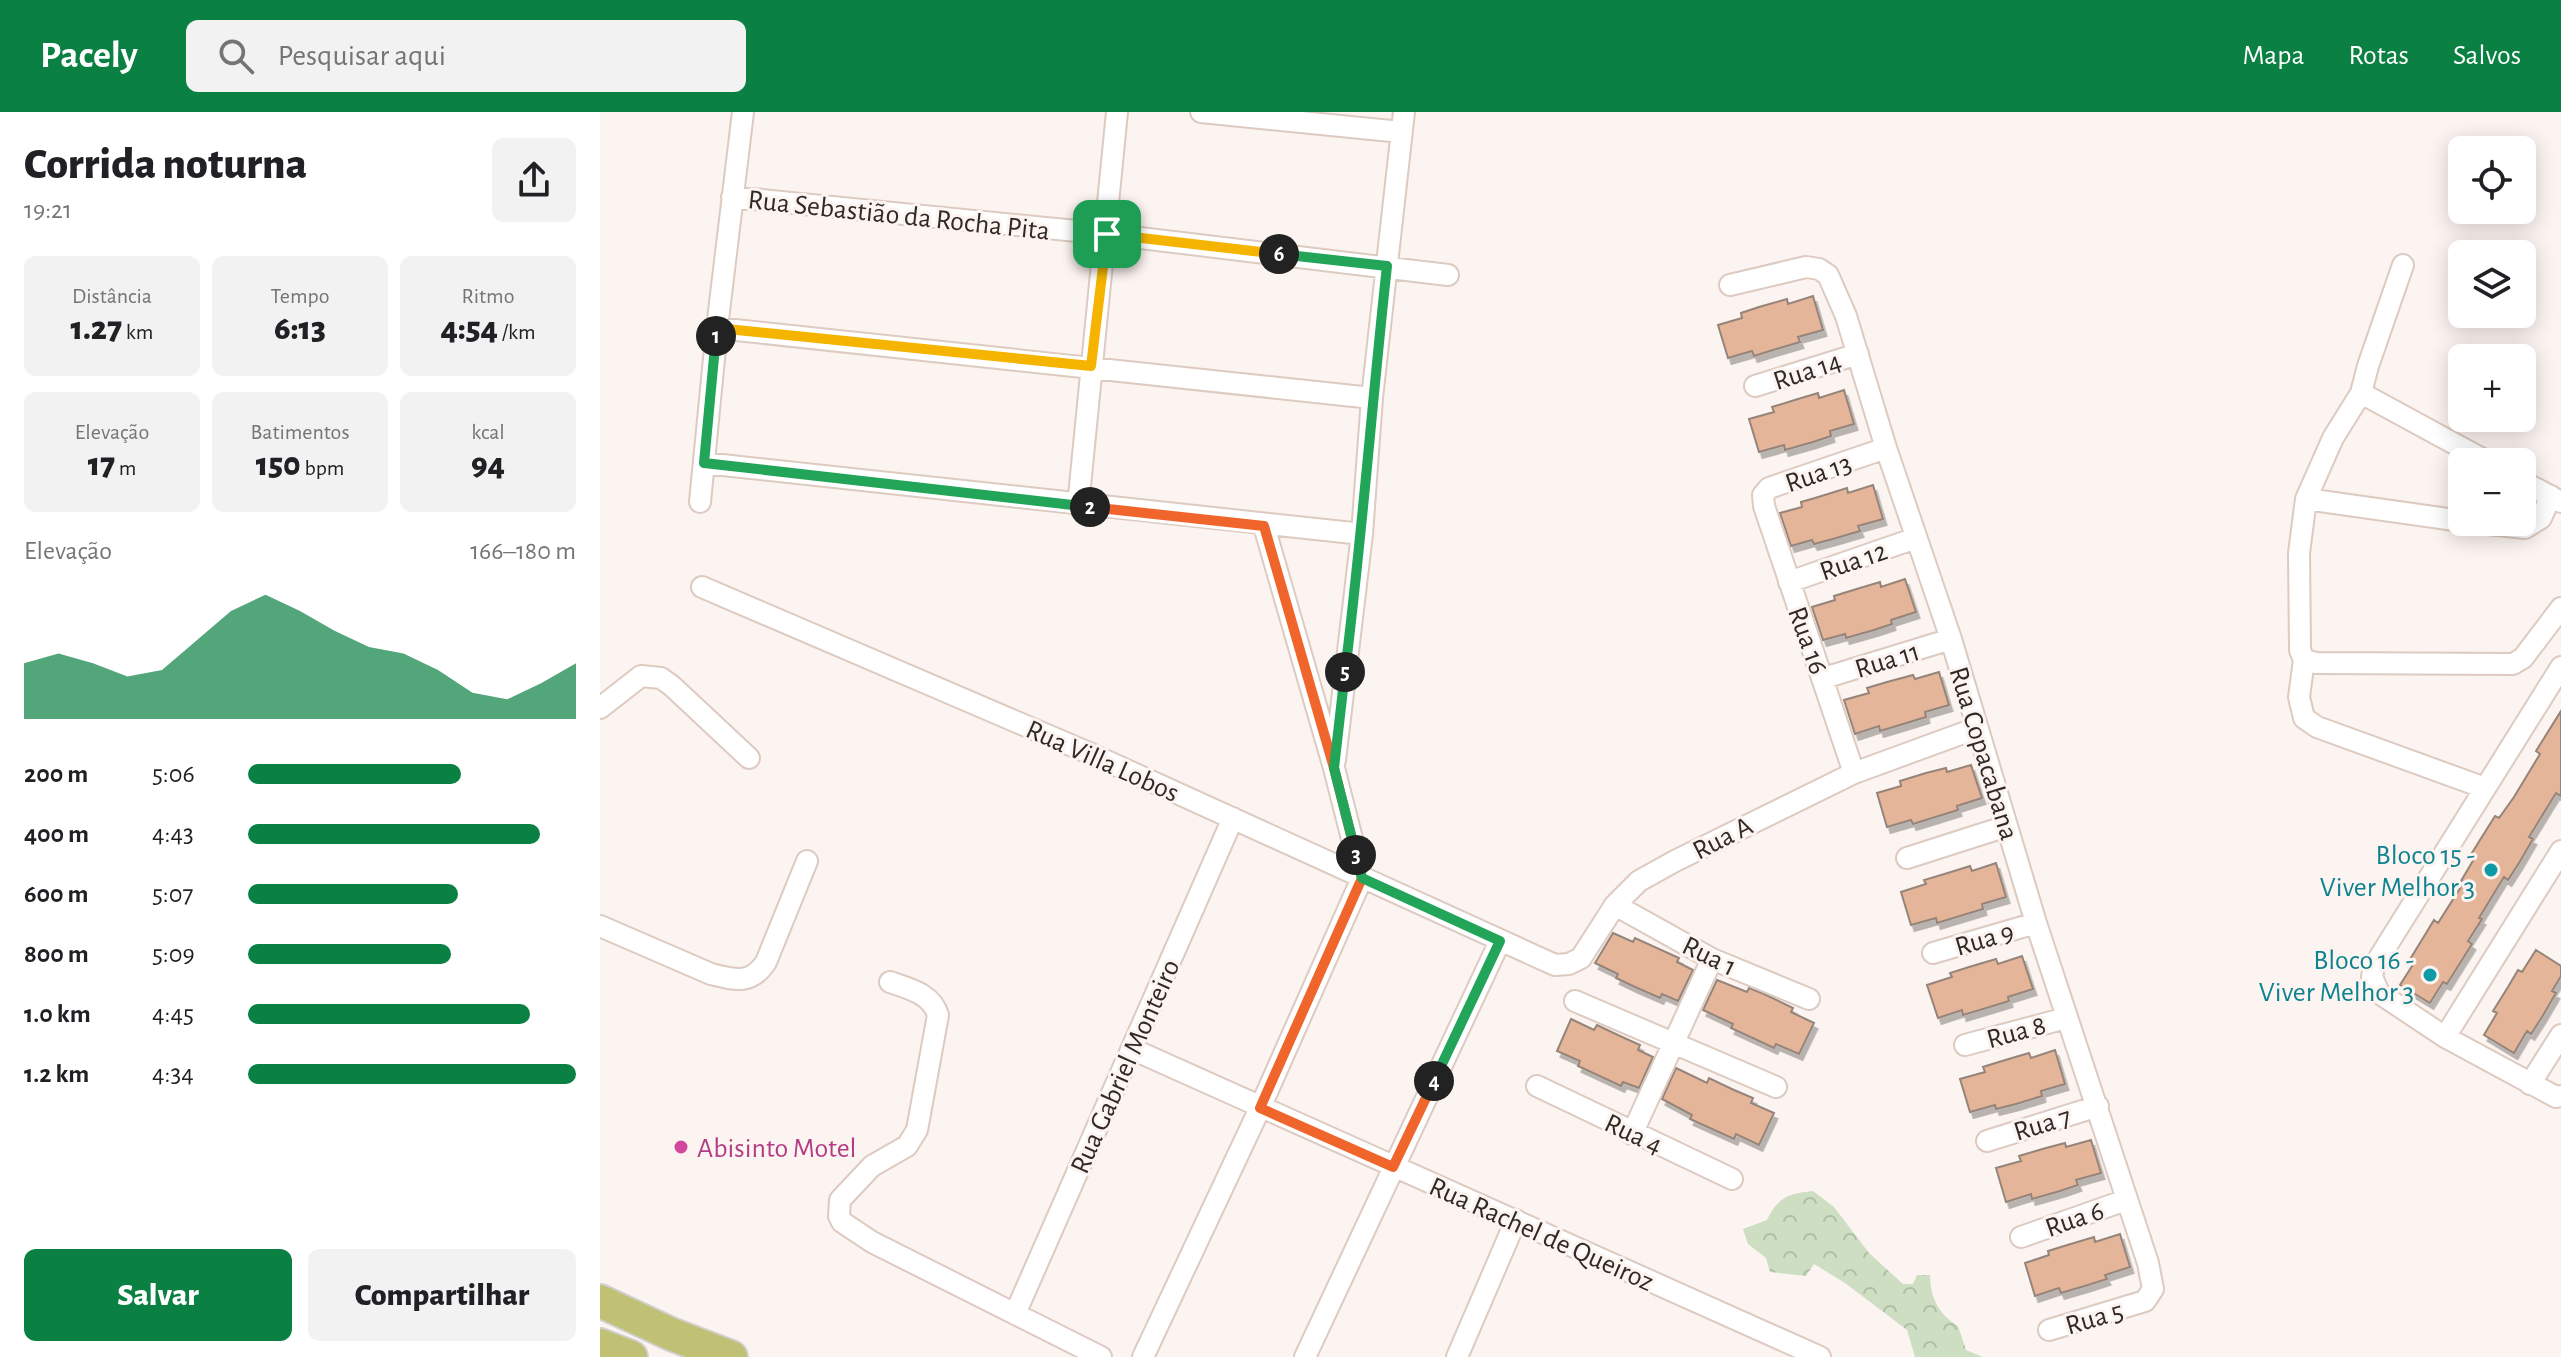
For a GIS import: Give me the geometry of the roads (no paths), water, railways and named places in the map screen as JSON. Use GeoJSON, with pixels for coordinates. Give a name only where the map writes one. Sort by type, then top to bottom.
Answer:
{"type":"FeatureCollection","features":[{"type":"Feature","properties":{"kind":"main road"},"geometry":{"type":"LineString","coordinates":[[600,1301],[671,1334],[731,1357]]}},
{"type":"Feature","properties":{"kind":"main road"},"geometry":{"type":"LineString","coordinates":[[600,1345],[631,1357]]}},
{"type":"Feature","properties":{"kind":"street"},"geometry":{"type":"LineString","coordinates":[[700,502],[743,112]]}},
{"type":"Feature","properties":{"kind":"street"},"geometry":{"type":"LineString","coordinates":[[1078,506],[1117,112]]}},
{"type":"Feature","properties":{"kind":"street"},"geometry":{"type":"LineString","coordinates":[[1201,112],[1402,122],[1372,398],[1362,534],[1334,768]]}},
{"type":"Feature","properties":{"kind":"street","name":"Rua Sebastião da Rocha Pita"},"geometry":{"type":"LineString","coordinates":[[732,197],[1107,234],[1448,275]]}},
{"type":"Feature","properties":{"kind":"street"},"geometry":{"type":"LineString","coordinates":[[2403,265],[2361,393],[2333,438],[2306,499],[2299,553],[2300,650],[2304,660],[2299,697],[2304,718],[2317,727],[2485,788]]}},
{"type":"Feature","properties":{"kind":"street","name":"Rua Copacabana"},"geometry":{"type":"LineString","coordinates":[[1730,285],[1813,268],[1828,275],[1846,316],[1886,448],[1951,639],[2066,1018],[2098,1106],[2148,1263]]}},
{"type":"Feature","properties":{"kind":"street"},"geometry":{"type":"LineString","coordinates":[[717,328],[1372,398]]}},
{"type":"Feature","properties":{"kind":"street","name":"Rua 14"},"geometry":{"type":"LineString","coordinates":[[1755,386],[1858,354]]}},
{"type":"Feature","properties":{"kind":"street"},"geometry":{"type":"LineString","coordinates":[[2361,393],[2462,448]]}},
{"type":"Feature","properties":{"kind":"street","name":"Rua 13"},"geometry":{"type":"LineString","coordinates":[[1764,506],[1763,495],[1769,488],[1886,448]]}},
{"type":"Feature","properties":{"kind":"street"},"geometry":{"type":"LineString","coordinates":[[704,463],[1078,506],[1362,534]]}},
{"type":"Feature","properties":{"kind":"street"},"geometry":{"type":"LineString","coordinates":[[2536,488],[2556,499],[2536,521]]}},
{"type":"Feature","properties":{"kind":"street"},"geometry":{"type":"LineString","coordinates":[[2306,499],[2448,519]]}},
{"type":"Feature","properties":{"kind":"street","name":"Rua 16"},"geometry":{"type":"LineString","coordinates":[[1764,506],[1854,773]]}},
{"type":"Feature","properties":{"kind":"street"},"geometry":{"type":"LineString","coordinates":[[1143,1357],[1260,1108],[1362,878],[1334,768],[1264,526]]}},
{"type":"Feature","properties":{"kind":"street","name":"Rua 12"},"geometry":{"type":"LineString","coordinates":[[1789,582],[1916,538]]}},
{"type":"Feature","properties":{"kind":"street","name":"Rua Villa Lobos"},"geometry":{"type":"LineString","coordinates":[[702,587],[1233,818],[1500,941]]}},
{"type":"Feature","properties":{"kind":"street"},"geometry":{"type":"LineString","coordinates":[[2304,660],[2316,663],[2513,664],[2523,658],[2561,608]]}},
{"type":"Feature","properties":{"kind":"street","name":"Rua 11"},"geometry":{"type":"LineString","coordinates":[[1824,678],[1951,639]]}},
{"type":"Feature","properties":{"kind":"street"},"geometry":{"type":"LineString","coordinates":[[2561,667],[2374,966],[2372,977],[2379,993],[2445,1037],[2530,1084],[2556,1097],[2561,1096]]}},
{"type":"Feature","properties":{"kind":"street"},"geometry":{"type":"LineString","coordinates":[[600,708],[641,676],[661,678],[749,758]]}},
{"type":"Feature","properties":{"kind":"street","name":"Rua A"},"geometry":{"type":"LineString","coordinates":[[1500,941],[1541,961],[1555,965],[1569,964],[1581,958],[1615,905],[1639,881],[1854,773],[1977,728]]}},
{"type":"Feature","properties":{"kind":"street","name":"Rua Gabriel Monteiro"},"geometry":{"type":"LineString","coordinates":[[1015,1314],[1233,818]]}},
{"type":"Feature","properties":{"kind":"street"},"geometry":{"type":"LineString","coordinates":[[1907,858],[2007,826]]}},
{"type":"Feature","properties":{"kind":"street"},"geometry":{"type":"LineString","coordinates":[[2445,1037],[2561,851]]}},
{"type":"Feature","properties":{"kind":"street"},"geometry":{"type":"LineString","coordinates":[[600,926],[711,974],[750,979],[758,975],[766,962],[807,861]]}},
{"type":"Feature","properties":{"kind":"street","name":"Rua 1"},"geometry":{"type":"LineString","coordinates":[[1615,905],[1712,959],[1809,999]]}},
{"type":"Feature","properties":{"kind":"street","name":"Rua 9"},"geometry":{"type":"LineString","coordinates":[[1933,953],[2036,923]]}},
{"type":"Feature","properties":{"kind":"street"},"geometry":{"type":"LineString","coordinates":[[1305,1357],[1500,941]]}},
{"type":"Feature","properties":{"kind":"street"},"geometry":{"type":"LineString","coordinates":[[1632,1134],[1712,959]]}},
{"type":"Feature","properties":{"kind":"street"},"geometry":{"type":"LineString","coordinates":[[890,982],[926,996],[935,1005],[938,1015],[917,1130],[907,1146],[872,1166],[846,1192],[840,1200],[839,1216],[847,1227],[872,1242],[1101,1357]]}},
{"type":"Feature","properties":{"kind":"street"},"geometry":{"type":"LineString","coordinates":[[1575,1001],[1776,1087]]}},
{"type":"Feature","properties":{"kind":"street","name":"Rua 8"},"geometry":{"type":"LineString","coordinates":[[1965,1045],[2066,1018]]}},
{"type":"Feature","properties":{"kind":"street"},"geometry":{"type":"LineString","coordinates":[[2530,1084],[2561,1035]]}},
{"type":"Feature","properties":{"kind":"street","name":"Rua Rachel de Queiroz"},"geometry":{"type":"LineString","coordinates":[[1132,1049],[1820,1357]]}},
{"type":"Feature","properties":{"kind":"street","name":"Rua 4"},"geometry":{"type":"LineString","coordinates":[[1537,1086],[1632,1134],[1732,1179]]}},
{"type":"Feature","properties":{"kind":"street","name":"Rua 7"},"geometry":{"type":"LineString","coordinates":[[1987,1141],[2098,1106]]}},
{"type":"Feature","properties":{"kind":"street","name":"Rua 6"},"geometry":{"type":"LineString","coordinates":[[2021,1237],[2126,1200]]}},
{"type":"Feature","properties":{"kind":"street"},"geometry":{"type":"LineString","coordinates":[[1457,1357],[1516,1220]]}},
{"type":"Feature","properties":{"kind":"street","name":"Rua 5"},"geometry":{"type":"LineString","coordinates":[[2049,1330],[2145,1301],[2153,1289],[2148,1263]]}},
{"type":"Feature","properties":{"kind":"place","name":"Bloco 15 - Viver Melhor 3"},"geometry":{"type":"Point","coordinates":[2491,870]}},
{"type":"Feature","properties":{"kind":"place","name":"Bloco 16 - Viver Melhor 3"},"geometry":{"type":"Point","coordinates":[2430,975]}},
{"type":"Feature","properties":{"kind":"place","name":"Abisinto Motel"},"geometry":{"type":"Point","coordinates":[681,1147]}}]}
